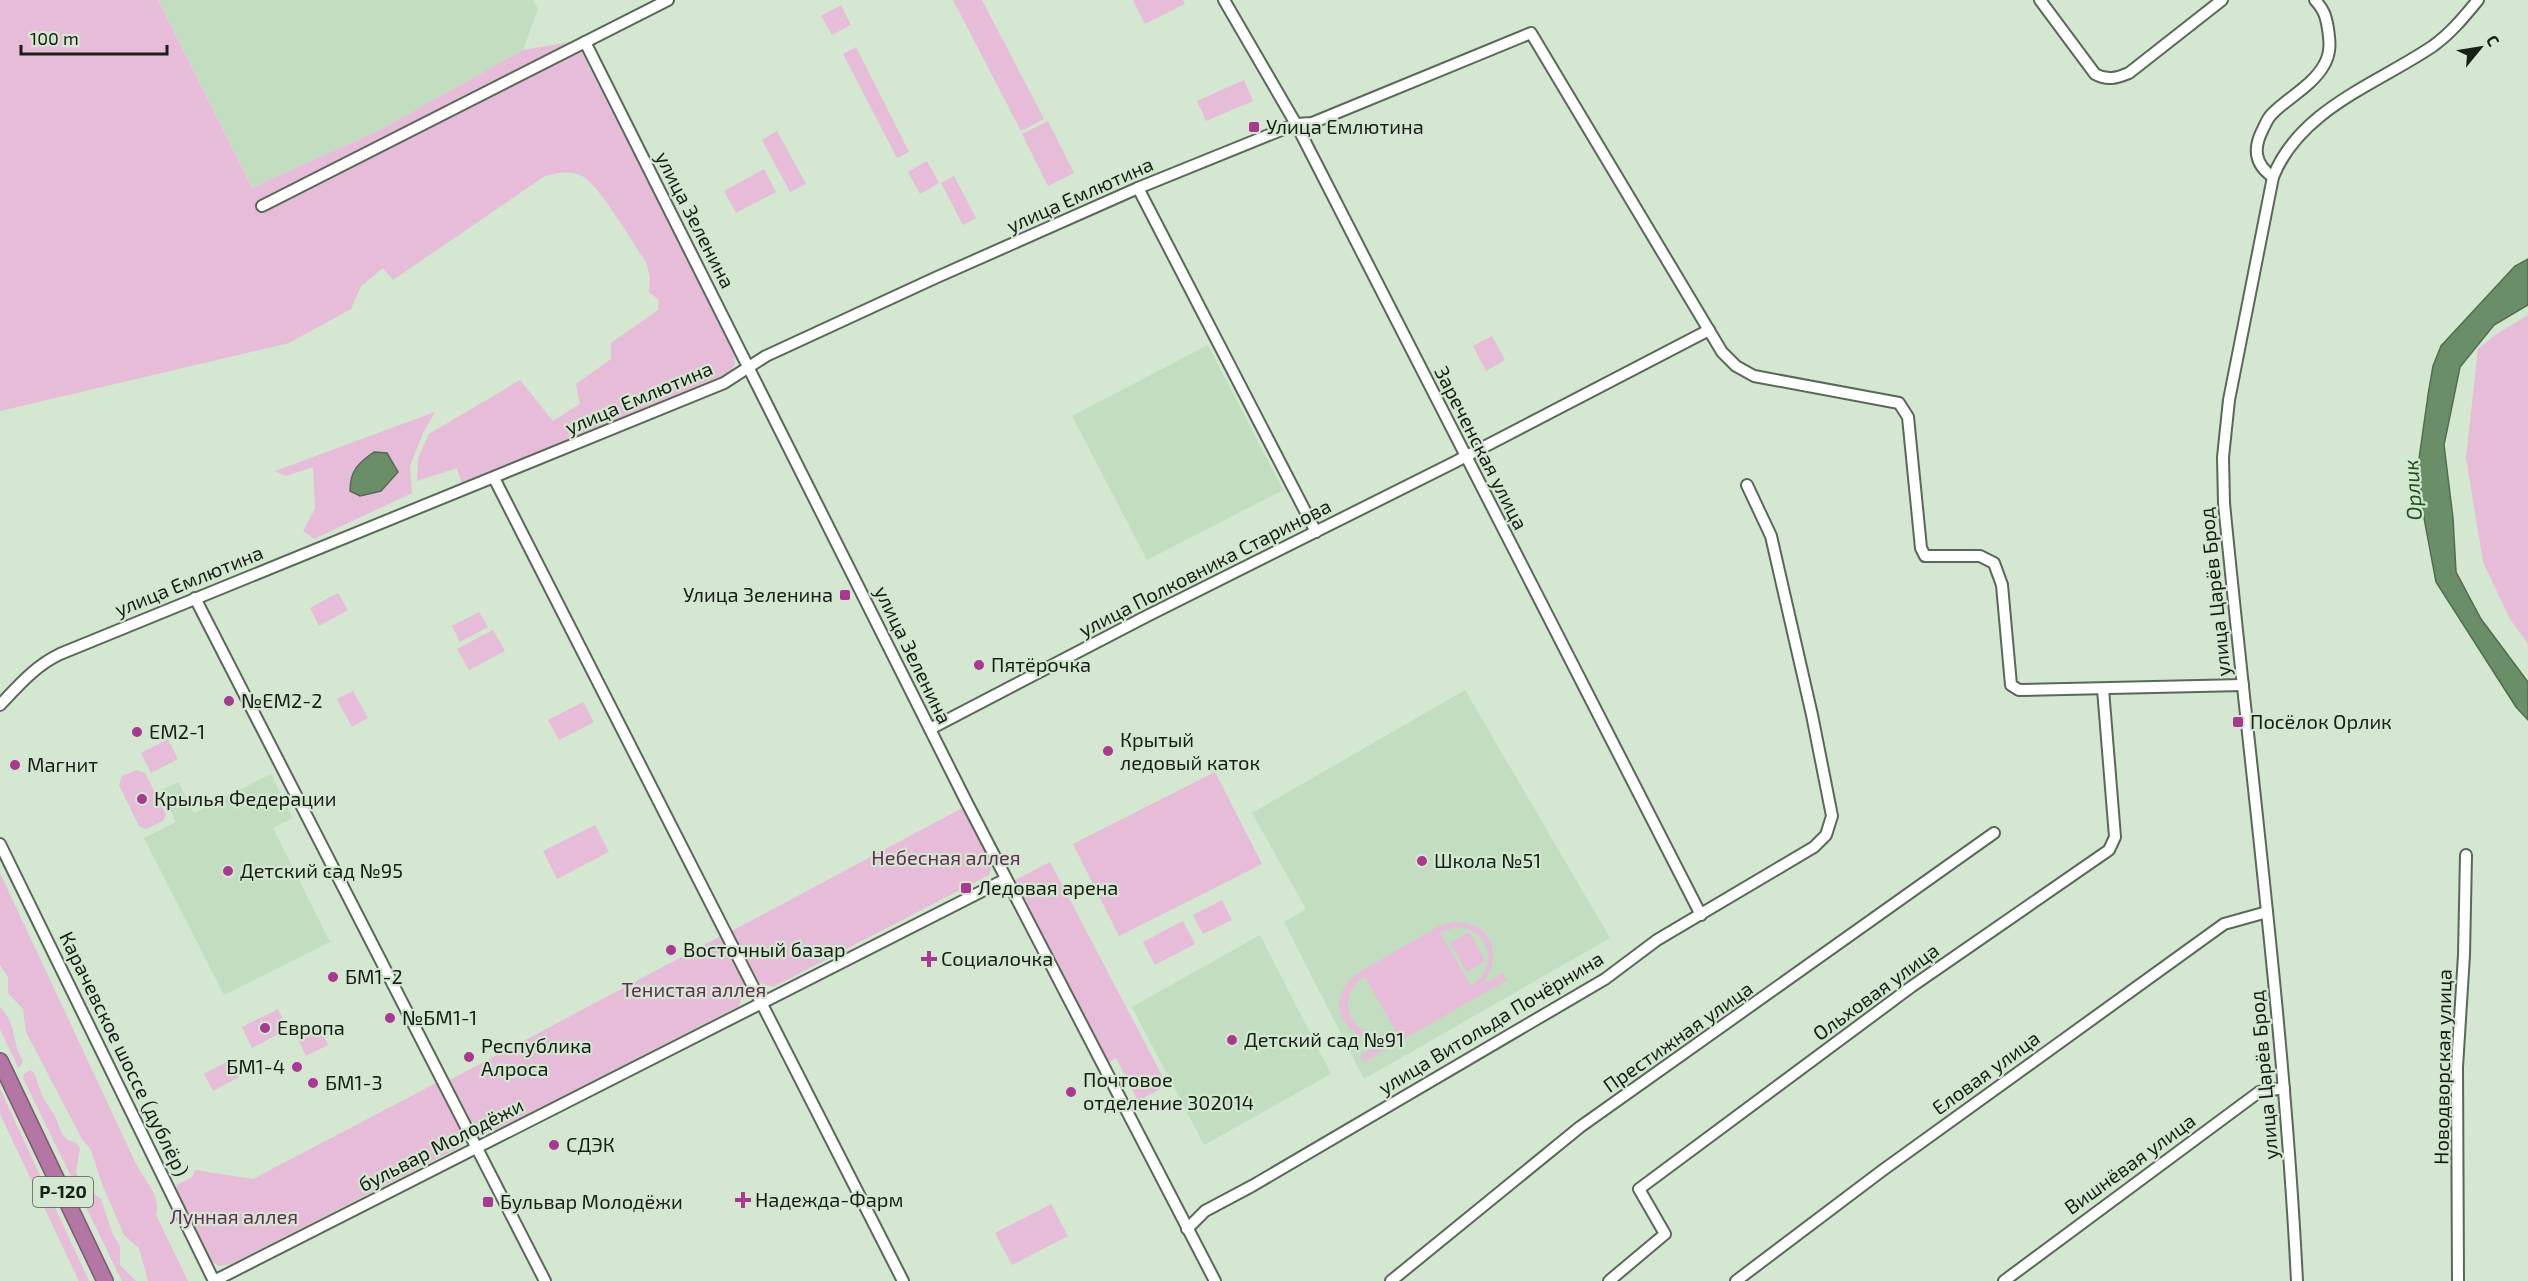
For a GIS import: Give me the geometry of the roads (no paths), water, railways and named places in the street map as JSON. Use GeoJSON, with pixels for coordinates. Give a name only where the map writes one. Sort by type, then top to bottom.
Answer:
{"type":"FeatureCollection","features":[{"type":"Feature","properties":{"kind":"highway","name":"Р-120"},"geometry":{"type":"LineString","coordinates":[[0,1061],[105,1281]]}},
{"type":"Feature","properties":{"kind":"street"},"geometry":{"type":"LineString","coordinates":[[262,206],[668,0]]}},
{"type":"Feature","properties":{"kind":"street","name":"Зареченская улица"},"geometry":{"type":"LineString","coordinates":[[1224,0],[1296,124],[1701,915]]}},
{"type":"Feature","properties":{"kind":"street"},"geometry":{"type":"LineString","coordinates":[[2040,0],[2095,74],[2103,79],[2110,79],[2128,73],[2222,0]]}},
{"type":"Feature","properties":{"kind":"street"},"geometry":{"type":"LineString","coordinates":[[2273,177],[2260,166],[2256,155],[2257,141],[2270,115],[2310,81],[2323,67],[2329,56],[2330,43],[2325,11],[2315,0]]}},
{"type":"Feature","properties":{"kind":"street","name":"улица Царёв Брод"},"geometry":{"type":"LineString","coordinates":[[2297,1281],[2284,1088],[2268,912],[2224,502],[2223,457],[2229,400],[2273,177],[2286,150],[2299,133],[2318,116],[2433,46],[2456,27],[2478,0]]}},
{"type":"Feature","properties":{"kind":"street","name":"улица Емлютина"},"geometry":{"type":"LineString","coordinates":[[0,705],[41,664],[195,598],[724,383],[766,356],[1138,188],[1296,124],[1312,123],[1531,33],[1709,330]]}},
{"type":"Feature","properties":{"kind":"street","name":"улица Зеленина"},"geometry":{"type":"LineString","coordinates":[[585,42],[1006,879],[1215,1281]]}},
{"type":"Feature","properties":{"kind":"street"},"geometry":{"type":"LineString","coordinates":[[1138,188],[1316,532]]}},
{"type":"Feature","properties":{"kind":"street"},"geometry":{"type":"LineString","coordinates":[[1709,330],[1722,352],[1736,366],[1754,376],[1899,404],[1908,417],[1921,548],[1925,556],[1980,556],[1994,563],[2002,585],[2011,685],[2019,690],[2243,685]]}},
{"type":"Feature","properties":{"kind":"street","name":"улица Полковника Старинова"},"geometry":{"type":"LineString","coordinates":[[930,729],[1147,616],[1466,457],[1709,330]]}},
{"type":"Feature","properties":{"kind":"street"},"geometry":{"type":"LineString","coordinates":[[494,478],[903,1281]]}},
{"type":"Feature","properties":{"kind":"street","name":"улица Витольда Почёрнина"},"geometry":{"type":"LineString","coordinates":[[1187,1230],[1205,1211],[1262,1181],[1605,979],[1657,940],[1814,847],[1826,835],[1832,816],[1812,715],[1771,536],[1747,485]]}},
{"type":"Feature","properties":{"kind":"street"},"geometry":{"type":"LineString","coordinates":[[195,598],[545,1281]]}},
{"type":"Feature","properties":{"kind":"street","name":"Ольховая улица"},"geometry":{"type":"LineString","coordinates":[[1609,1281],[1665,1234],[1639,1190],[1911,987],[2109,850],[2115,837],[2103,689]]}},
{"type":"Feature","properties":{"kind":"street","name":"Престижная улица"},"geometry":{"type":"LineString","coordinates":[[1391,1281],[1580,1127],[1719,1031],[1994,833]]}},
{"type":"Feature","properties":{"kind":"street","name":"Карачевское шоссе (дублёр)"},"geometry":{"type":"LineString","coordinates":[[0,844],[214,1281]]}},
{"type":"Feature","properties":{"kind":"street","name":"Новодворская улица"},"geometry":{"type":"LineString","coordinates":[[2458,1281],[2457,1067],[2464,955],[2466,855]]}},
{"type":"Feature","properties":{"kind":"street","name":"бульвар Молодёжи"},"geometry":{"type":"LineString","coordinates":[[214,1281],[1006,879]]}},
{"type":"Feature","properties":{"kind":"street","name":"Еловая улица"},"geometry":{"type":"LineString","coordinates":[[1736,1281],[1883,1170],[2224,924],[2268,912]]}},
{"type":"Feature","properties":{"kind":"street","name":"Вишнёвая улица"},"geometry":{"type":"LineString","coordinates":[[2004,1281],[2259,1092],[2284,1088]]}},
{"type":"Feature","properties":{"kind":"place","name":"Улица Емлютина"},"geometry":{"type":"Point","coordinates":[1254,127]}},
{"type":"Feature","properties":{"kind":"place","name":"Улица Зеленина"},"geometry":{"type":"Point","coordinates":[845,595]}},
{"type":"Feature","properties":{"kind":"place","name":"Пятёрочка"},"geometry":{"type":"Point","coordinates":[979,665]}},
{"type":"Feature","properties":{"kind":"place","name":"№ЕМ2-2"},"geometry":{"type":"Point","coordinates":[229,701]}},
{"type":"Feature","properties":{"kind":"place","name":"Посёлок Орлик"},"geometry":{"type":"Point","coordinates":[2238,722]}},
{"type":"Feature","properties":{"kind":"place","name":"ЕМ2-1"},"geometry":{"type":"Point","coordinates":[137,732]}},
{"type":"Feature","properties":{"kind":"place","name":"Крытый ледовый каток"},"geometry":{"type":"Point","coordinates":[1108,751]}},
{"type":"Feature","properties":{"kind":"place","name":"Магнит"},"geometry":{"type":"Point","coordinates":[15,765]}},
{"type":"Feature","properties":{"kind":"place","name":"Крылья Федерации"},"geometry":{"type":"Point","coordinates":[142,799]}},
{"type":"Feature","properties":{"kind":"place","name":"Школа №51"},"geometry":{"type":"Point","coordinates":[1422,861]}},
{"type":"Feature","properties":{"kind":"place","name":"Детский сад №95"},"geometry":{"type":"Point","coordinates":[228,871]}},
{"type":"Feature","properties":{"kind":"place","name":"Ледовая арена"},"geometry":{"type":"Point","coordinates":[966,888]}},
{"type":"Feature","properties":{"kind":"place","name":"Восточный базар"},"geometry":{"type":"Point","coordinates":[671,950]}},
{"type":"Feature","properties":{"kind":"place","name":"Социалочка"},"geometry":{"type":"Point","coordinates":[929,959]}},
{"type":"Feature","properties":{"kind":"place","name":"БМ1-2"},"geometry":{"type":"Point","coordinates":[333,977]}},
{"type":"Feature","properties":{"kind":"place","name":"№БМ1-1"},"geometry":{"type":"Point","coordinates":[390,1018]}},
{"type":"Feature","properties":{"kind":"place","name":"Европа"},"geometry":{"type":"Point","coordinates":[265,1028]}},
{"type":"Feature","properties":{"kind":"place","name":"Детский сад №91"},"geometry":{"type":"Point","coordinates":[1232,1040]}},
{"type":"Feature","properties":{"kind":"place","name":"Республика Алроса"},"geometry":{"type":"Point","coordinates":[469,1057]}},
{"type":"Feature","properties":{"kind":"place","name":"БМ1-4"},"geometry":{"type":"Point","coordinates":[297,1067]}},
{"type":"Feature","properties":{"kind":"place","name":"БМ1-3"},"geometry":{"type":"Point","coordinates":[313,1083]}},
{"type":"Feature","properties":{"kind":"place","name":"Почтовое отделение 302014"},"geometry":{"type":"Point","coordinates":[1071,1092]}},
{"type":"Feature","properties":{"kind":"place","name":"СДЭК"},"geometry":{"type":"Point","coordinates":[554,1145]}},
{"type":"Feature","properties":{"kind":"place","name":"Надежда-Фарм"},"geometry":{"type":"Point","coordinates":[743,1200]}},
{"type":"Feature","properties":{"kind":"place","name":"Бульвар Молодёжи"},"geometry":{"type":"Point","coordinates":[488,1202]}},
{"type":"Feature","properties":{"kind":"water label","name":"Орлик"},"geometry":{"type":"Point","coordinates":[2413,490]}},
{"type":"Feature","properties":{"kind":"park label","name":"Небесная аллея"},"geometry":{"type":"Point","coordinates":[946,858]}},
{"type":"Feature","properties":{"kind":"park label","name":"Тенистая аллея"},"geometry":{"type":"Point","coordinates":[694,990]}},
{"type":"Feature","properties":{"kind":"park label","name":"Лунная аллея"},"geometry":{"type":"Point","coordinates":[234,1217]}}]}
